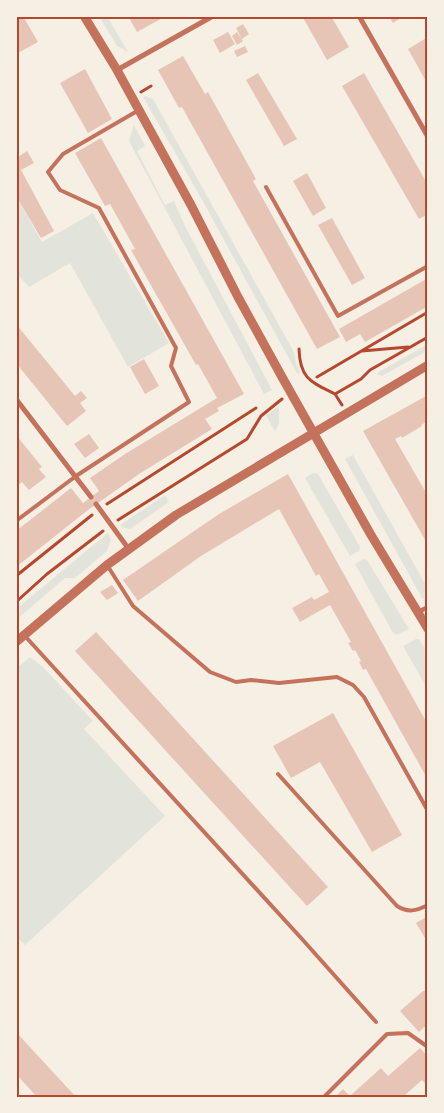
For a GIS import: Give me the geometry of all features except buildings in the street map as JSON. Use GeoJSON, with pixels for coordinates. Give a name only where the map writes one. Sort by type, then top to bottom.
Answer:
{"type":"FeatureCollection","features":[{"type":"Feature","properties":{"kind":"street"},"geometry":{"type":"LineString","coordinates":[[84,16],[117,70],[191,205],[238,297],[371,535],[428,629]]}},
{"type":"Feature","properties":{"kind":"street"},"geometry":{"type":"LineString","coordinates":[[117,70],[213,16]]}},
{"type":"Feature","properties":{"kind":"street"},"geometry":{"type":"LineString","coordinates":[[359,16],[428,137]]}},
{"type":"Feature","properties":{"kind":"street"},"geometry":{"type":"LineString","coordinates":[[16,642],[128,548],[176,515],[428,365]]}},
{"type":"Feature","properties":{"kind":"street"},"geometry":{"type":"LineString","coordinates":[[16,399],[91,497]]}},
{"type":"Feature","properties":{"kind":"street"},"geometry":{"type":"LineString","coordinates":[[98,506],[128,548]]}},
{"type":"Feature","properties":{"kind":"street"},"geometry":{"type":"LineString","coordinates":[[418,612],[428,607]]}},
{"type":"Feature","properties":{"kind":"lane"},"geometry":{"type":"LineString","coordinates":[[16,521],[76,476],[189,402],[171,366],[176,348],[99,208],[60,190],[48,172],[63,154],[139,110]]}},
{"type":"Feature","properties":{"kind":"lane"},"geometry":{"type":"LineString","coordinates":[[266,187],[338,316],[428,266]]}},
{"type":"Feature","properties":{"kind":"lane"},"geometry":{"type":"LineString","coordinates":[[106,566],[133,606],[210,672],[236,682],[251,680],[279,683],[336,677],[352,685],[364,697],[428,811]]}},
{"type":"Feature","properties":{"kind":"lane"},"geometry":{"type":"LineString","coordinates":[[24,635],[376,1022]]}},
{"type":"Feature","properties":{"kind":"lane"},"geometry":{"type":"LineString","coordinates":[[278,774],[397,906],[407,911],[414,911],[428,905]]}},
{"type":"Feature","properties":{"kind":"lane"},"geometry":{"type":"LineString","coordinates":[[324,1097],[388,1034],[408,1033],[428,1047]]}},
{"type":"Feature","properties":{"kind":"path"},"geometry":{"type":"LineString","coordinates":[[317,377],[428,312]]}},
{"type":"Feature","properties":{"kind":"path"},"geometry":{"type":"LineString","coordinates":[[299,349],[299,364],[310,381],[335,394],[361,379],[370,370],[428,337]]}},
{"type":"Feature","properties":{"kind":"path"},"geometry":{"type":"LineString","coordinates":[[359,352],[409,347]]}},
{"type":"Feature","properties":{"kind":"path"},"geometry":{"type":"LineString","coordinates":[[16,602],[47,574],[111,524],[247,439],[261,416],[280,401]]}},
{"type":"Feature","properties":{"kind":"path"},"geometry":{"type":"LineString","coordinates":[[16,576],[98,506],[256,408]]}},
{"type":"Feature","properties":{"kind":"shaded area"},"geometry":{"type":"Polygon","coordinates":[[[99,16],[107,16],[128,52],[117,46],[99,16]]]}},
{"type":"Feature","properties":{"kind":"shaded area"},"geometry":{"type":"Polygon","coordinates":[[[143,97],[153,99],[294,352],[296,364],[300,371],[298,375],[143,97]]]}},
{"type":"Feature","properties":{"kind":"shaded area"},"geometry":{"type":"Polygon","coordinates":[[[134,125],[145,146],[137,151],[165,205],[174,201],[186,228],[272,390],[264,394],[129,141],[134,125]]]}},
{"type":"Feature","properties":{"kind":"shaded area"},"geometry":{"type":"Polygon","coordinates":[[[16,196],[42,242],[93,213],[169,343],[128,367],[70,263],[29,287],[16,273],[16,196]]]}},
{"type":"Feature","properties":{"kind":"shaded area"},"geometry":{"type":"Polygon","coordinates":[[[428,344],[428,350],[425,352],[382,376],[378,375],[377,373],[428,344]]]}},
{"type":"Feature","properties":{"kind":"shaded area"},"geometry":{"type":"Polygon","coordinates":[[[279,406],[279,423],[275,432],[266,415],[279,406]]]}},
{"type":"Feature","properties":{"kind":"shaded area"},"geometry":{"type":"Polygon","coordinates":[[[353,455],[428,589],[428,598],[425,600],[422,598],[345,459],[353,455]]]}},
{"type":"Feature","properties":{"kind":"shaded area"},"geometry":{"type":"Polygon","coordinates":[[[313,473],[318,474],[360,547],[359,551],[350,556],[305,478],[313,473]]]}},
{"type":"Feature","properties":{"kind":"shaded area"},"geometry":{"type":"Polygon","coordinates":[[[165,495],[169,502],[130,529],[120,525],[165,495]]]}},
{"type":"Feature","properties":{"kind":"shaded area"},"geometry":{"type":"Polygon","coordinates":[[[108,533],[111,540],[107,551],[75,578],[65,578],[16,620],[16,609],[108,533]]]}},
{"type":"Feature","properties":{"kind":"shaded area"},"geometry":{"type":"Polygon","coordinates":[[[363,559],[367,560],[409,629],[396,635],[392,631],[355,564],[363,559]]]}},
{"type":"Feature","properties":{"kind":"shaded area"},"geometry":{"type":"Polygon","coordinates":[[[419,639],[428,654],[428,690],[403,646],[419,639]]]}},
{"type":"Feature","properties":{"kind":"shaded area"},"geometry":{"type":"Polygon","coordinates":[[[30,657],[43,667],[93,721],[84,729],[165,816],[25,945],[16,937],[16,669],[30,657]]]}}]}
